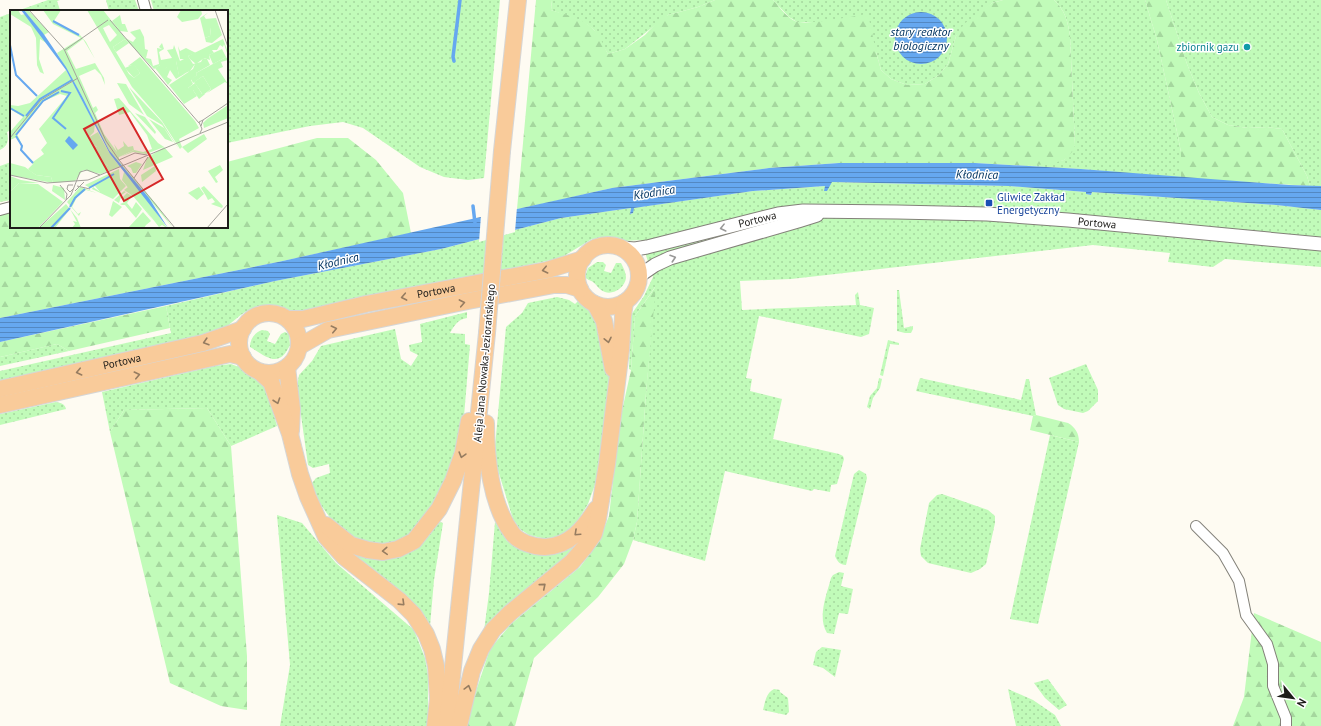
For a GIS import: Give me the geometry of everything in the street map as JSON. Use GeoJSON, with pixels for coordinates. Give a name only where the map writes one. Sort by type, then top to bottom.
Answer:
{"type":"FeatureCollection","features":[{"type":"Feature","properties":{"kind":"main road","name":"Aleja Jana Nowaka-Jeziorańskiego"},"geometry":{"type":"LineString","coordinates":[[447,726],[486,341],[502,151],[518,0]]}},
{"type":"Feature","properties":{"kind":"main road"},"geometry":{"type":"LineString","coordinates":[[607,245],[622,248],[631,255],[637,265],[639,276],[638,286],[633,295],[625,302],[616,306],[605,307],[595,304],[589,300],[580,288],[578,268],[589,252],[598,247],[607,245]]}},
{"type":"Feature","properties":{"kind":"main road","name":"Portowa"},"geometry":{"type":"LineString","coordinates":[[289,319],[303,319],[366,304],[547,270],[583,259]]}},
{"type":"Feature","properties":{"kind":"main road","name":"Portowa"},"geometry":{"type":"LineString","coordinates":[[300,346],[328,330],[554,285],[567,285],[580,288]]}},
{"type":"Feature","properties":{"kind":"main road"},"geometry":{"type":"LineString","coordinates":[[459,726],[472,671],[481,649],[493,630],[510,613],[572,562],[594,534],[607,464],[621,350],[625,302]]}},
{"type":"Feature","properties":{"kind":"main road"},"geometry":{"type":"LineString","coordinates":[[595,304],[604,321],[616,384]]}},
{"type":"Feature","properties":{"kind":"main road"},"geometry":{"type":"LineString","coordinates":[[260,372],[279,372],[293,362],[298,354],[300,346],[298,331],[289,319],[275,313],[268,312],[260,314],[247,322],[240,338],[243,357],[253,368],[271,382],[290,434],[300,474],[308,497],[326,537],[344,557],[399,600],[414,615],[426,634],[432,648],[436,666],[438,699],[436,726]]}},
{"type":"Feature","properties":{"kind":"main road","name":"Portowa"},"geometry":{"type":"LineString","coordinates":[[0,389],[203,343],[243,329]]}},
{"type":"Feature","properties":{"kind":"main road"},"geometry":{"type":"LineString","coordinates":[[486,341],[486,430],[488,456],[492,482],[499,508],[513,534],[528,545],[551,547],[562,544],[570,540],[579,532],[588,522],[600,502]]}},
{"type":"Feature","properties":{"kind":"main road"},"geometry":{"type":"LineString","coordinates":[[316,517],[351,545],[368,550],[383,552],[398,549],[414,541],[439,509],[453,481],[463,453],[471,408],[486,341]]}},
{"type":"Feature","properties":{"kind":"main road","name":"Portowa"},"geometry":{"type":"LineString","coordinates":[[0,405],[230,354],[243,357]]}},
{"type":"Feature","properties":{"kind":"main road"},"geometry":{"type":"LineString","coordinates":[[287,367],[292,409],[290,434]]}},
{"type":"Feature","properties":{"kind":"street"},"geometry":{"type":"LineString","coordinates":[[143,0],[146,10]]}},
{"type":"Feature","properties":{"kind":"street"},"geometry":{"type":"LineString","coordinates":[[0,210],[10,207]]}},
{"type":"Feature","properties":{"kind":"street","name":"Portowa"},"geometry":{"type":"LineString","coordinates":[[622,248],[635,249],[647,247],[778,214],[803,211],[987,214],[1321,244]]}},
{"type":"Feature","properties":{"kind":"street","name":"Portowa"},"geometry":{"type":"LineString","coordinates":[[639,276],[655,265],[670,258],[824,212]]}},
{"type":"Feature","properties":{"kind":"street"},"geometry":{"type":"LineString","coordinates":[[1196,526],[1223,553],[1239,581],[1246,616],[1268,644],[1273,664],[1273,686],[1286,718],[1286,726]]}},
{"type":"Feature","properties":{"kind":"green space"},"geometry":{"type":"Polygon","coordinates":[[[48,0],[60,0],[57,1],[60,10],[20,10],[48,0]]]}},
{"type":"Feature","properties":{"kind":"green space"},"geometry":{"type":"Polygon","coordinates":[[[106,0],[135,0],[139,10],[109,10],[106,0]]]}},
{"type":"Feature","properties":{"kind":"green space"},"geometry":{"type":"Polygon","coordinates":[[[151,0],[500,0],[484,178],[468,180],[444,177],[420,167],[363,128],[343,122],[310,126],[228,143],[228,10],[154,10],[151,0]]]}},
{"type":"Feature","properties":{"kind":"green space"},"geometry":{"type":"Polygon","coordinates":[[[536,0],[552,0],[551,10],[574,17],[590,26],[602,41],[608,54],[625,49],[645,35],[661,18],[698,7],[715,0],[773,0],[789,17],[795,21],[801,22],[819,22],[868,14],[881,70],[891,79],[907,85],[925,84],[939,75],[948,64],[956,36],[964,24],[992,3],[1003,0],[1054,0],[1061,8],[1065,16],[1070,36],[1075,145],[1073,151],[1064,160],[1054,163],[1027,166],[975,163],[839,163],[769,168],[612,188],[517,209],[536,0]]]}},
{"type":"Feature","properties":{"kind":"green space"},"geometry":{"type":"Polygon","coordinates":[[[552,0],[715,0],[698,7],[668,15],[625,49],[608,54],[594,30],[588,25],[579,20],[551,10],[552,0]]]}},
{"type":"Feature","properties":{"kind":"green space"},"geometry":{"type":"Polygon","coordinates":[[[773,0],[1003,0],[992,3],[956,36],[948,64],[939,75],[925,84],[907,85],[891,79],[881,70],[876,52],[812,22],[797,22],[789,17],[773,0]]]}},
{"type":"Feature","properties":{"kind":"green space"},"geometry":{"type":"Polygon","coordinates":[[[1054,0],[1145,0],[1157,40],[1177,132],[1181,152],[1181,178],[1081,169],[1027,166],[1064,160],[1075,145],[1070,36],[1065,16],[1061,8],[1054,0]]]}},
{"type":"Feature","properties":{"kind":"green space"},"geometry":{"type":"Polygon","coordinates":[[[1145,0],[1166,0],[1187,64],[1199,93],[1212,117],[1228,125],[1248,128],[1267,127],[1282,129],[1307,176],[1310,186],[1181,178],[1181,152],[1177,132],[1157,40],[1145,0]]]}},
{"type":"Feature","properties":{"kind":"green space"},"geometry":{"type":"Polygon","coordinates":[[[1166,0],[1321,0],[1321,186],[1310,186],[1307,176],[1282,129],[1267,127],[1248,128],[1228,125],[1212,117],[1199,93],[1187,64],[1166,0]]]}},
{"type":"Feature","properties":{"kind":"green space"},"geometry":{"type":"Polygon","coordinates":[[[10,13],[10,130],[7,132],[8,140],[6,145],[0,150],[0,17],[10,13]]]}},
{"type":"Feature","properties":{"kind":"green space"},"geometry":{"type":"Polygon","coordinates":[[[317,138],[348,138],[376,160],[403,193],[411,233],[278,262],[0,318],[0,213],[10,211],[10,228],[228,228],[228,162],[317,138]]]}},
{"type":"Feature","properties":{"kind":"green space"},"geometry":{"type":"Polygon","coordinates":[[[10,162],[10,200],[0,202],[0,166],[10,162]]]}},
{"type":"Feature","properties":{"kind":"green space"},"geometry":{"type":"Polygon","coordinates":[[[831,182],[1009,186],[1086,192],[1087,194],[1091,195],[1092,192],[1276,205],[1321,210],[1321,267],[1225,259],[1213,267],[1168,262],[1170,253],[1093,245],[791,279],[740,281],[742,310],[856,305],[855,295],[858,292],[860,305],[874,308],[869,334],[861,337],[759,316],[746,378],[752,379],[750,391],[782,399],[773,439],[839,454],[843,456],[844,459],[837,484],[831,485],[830,492],[814,489],[812,491],[725,471],[705,561],[633,540],[637,522],[655,287],[635,316],[631,370],[629,369],[631,315],[644,296],[653,277],[641,240],[623,241],[606,238],[592,239],[564,256],[556,259],[299,312],[287,311],[270,306],[258,306],[240,315],[219,332],[0,382],[0,371],[171,333],[166,306],[275,281],[441,249],[561,218],[631,208],[630,214],[633,213],[633,208],[753,191],[826,186],[831,182]]]}},
{"type":"Feature","properties":{"kind":"green space"},"geometry":{"type":"Polygon","coordinates":[[[597,262],[603,262],[606,265],[604,271],[611,273],[616,263],[621,263],[626,278],[624,284],[618,290],[608,293],[605,292],[585,277],[588,268],[597,262]]]}},
{"type":"Feature","properties":{"kind":"green space"},"geometry":{"type":"Polygon","coordinates":[[[656,286],[646,393],[637,522],[633,540],[624,564],[598,597],[534,658],[515,726],[467,726],[470,709],[490,649],[511,624],[580,567],[598,543],[609,516],[620,420],[631,370],[635,316],[656,286]]]}},
{"type":"Feature","properties":{"kind":"green space"},"geometry":{"type":"Polygon","coordinates":[[[897,290],[899,290],[904,328],[913,326],[911,333],[897,331],[897,290]]]}},
{"type":"Feature","properties":{"kind":"green space"},"geometry":{"type":"Polygon","coordinates":[[[557,297],[569,300],[575,304],[578,301],[598,317],[605,347],[610,380],[596,482],[588,504],[575,525],[565,535],[550,540],[529,535],[520,529],[513,519],[497,467],[495,446],[506,327],[522,313],[528,303],[557,297]]]}},
{"type":"Feature","properties":{"kind":"green space"},"geometry":{"type":"Polygon","coordinates":[[[166,306],[170,328],[69,351],[57,344],[0,357],[0,342],[166,306]]]}},
{"type":"Feature","properties":{"kind":"green space"},"geometry":{"type":"Polygon","coordinates":[[[467,312],[467,318],[459,321],[450,333],[465,334],[465,344],[470,345],[464,416],[448,477],[423,520],[410,534],[397,541],[381,544],[366,543],[354,539],[336,526],[313,494],[312,483],[316,478],[330,473],[329,464],[313,468],[308,465],[297,387],[299,375],[312,361],[321,346],[395,329],[401,359],[411,366],[418,355],[410,351],[409,345],[422,342],[420,324],[467,312]]]}},
{"type":"Feature","properties":{"kind":"green space"},"geometry":{"type":"Polygon","coordinates":[[[262,330],[268,331],[270,334],[267,341],[275,344],[281,334],[285,332],[289,334],[290,345],[282,357],[272,359],[250,347],[253,337],[262,330]]]}},
{"type":"Feature","properties":{"kind":"green space"},"geometry":{"type":"Polygon","coordinates":[[[888,340],[899,343],[899,345],[890,344],[883,376],[880,375],[888,340]]]}},
{"type":"Feature","properties":{"kind":"green space"},"geometry":{"type":"Polygon","coordinates":[[[57,344],[69,351],[0,366],[0,357],[57,344]]]}},
{"type":"Feature","properties":{"kind":"green space"},"geometry":{"type":"Polygon","coordinates":[[[231,364],[239,367],[261,383],[267,391],[277,426],[231,446],[207,408],[124,410],[110,432],[102,392],[215,366],[231,364]]]}},
{"type":"Feature","properties":{"kind":"green space"},"geometry":{"type":"Polygon","coordinates":[[[1086,364],[1098,390],[1098,401],[1088,411],[1083,413],[1064,409],[1058,405],[1049,378],[1086,364]]]}},
{"type":"Feature","properties":{"kind":"green space"},"geometry":{"type":"Polygon","coordinates":[[[879,378],[882,379],[880,388],[873,398],[870,409],[867,407],[870,396],[877,388],[879,378]]]}},
{"type":"Feature","properties":{"kind":"green space"},"geometry":{"type":"Polygon","coordinates":[[[920,378],[1021,400],[1026,379],[1029,379],[1036,415],[1033,416],[916,391],[920,378]]]}},
{"type":"Feature","properties":{"kind":"green space"},"geometry":{"type":"Polygon","coordinates":[[[56,402],[65,406],[66,409],[0,425],[0,414],[56,402]]]}},
{"type":"Feature","properties":{"kind":"green space"},"geometry":{"type":"Polygon","coordinates":[[[207,408],[231,446],[247,656],[247,710],[221,706],[170,683],[110,432],[124,410],[207,408]]]}},
{"type":"Feature","properties":{"kind":"green space"},"geometry":{"type":"Polygon","coordinates":[[[1036,415],[1068,423],[1073,426],[1079,442],[1030,430],[1033,416],[1036,415]]]}},
{"type":"Feature","properties":{"kind":"green space"},"geometry":{"type":"Polygon","coordinates":[[[1050,435],[1079,442],[1038,624],[1010,619],[1050,435]]]}},
{"type":"Feature","properties":{"kind":"green space"},"geometry":{"type":"Polygon","coordinates":[[[859,470],[866,474],[867,478],[846,565],[844,565],[837,560],[835,556],[854,474],[859,470]]]}},
{"type":"Feature","properties":{"kind":"green space"},"geometry":{"type":"Polygon","coordinates":[[[942,494],[988,510],[995,516],[995,523],[986,564],[980,569],[971,573],[928,563],[921,556],[920,549],[929,503],[937,495],[942,494]]]}},
{"type":"Feature","properties":{"kind":"green space"},"geometry":{"type":"Polygon","coordinates":[[[277,515],[302,523],[336,563],[414,630],[425,658],[428,675],[428,726],[280,726],[290,665],[277,515]]]}},
{"type":"Feature","properties":{"kind":"green space"},"geometry":{"type":"Polygon","coordinates":[[[440,522],[443,523],[434,580],[430,626],[419,609],[353,557],[355,554],[413,550],[440,522]]]}},
{"type":"Feature","properties":{"kind":"green space"},"geometry":{"type":"Polygon","coordinates":[[[495,522],[507,541],[528,552],[565,550],[580,542],[484,631],[489,593],[495,522]]]}},
{"type":"Feature","properties":{"kind":"green space"},"geometry":{"type":"Polygon","coordinates":[[[839,572],[844,573],[841,586],[853,589],[848,614],[839,613],[834,634],[827,633],[824,627],[823,613],[825,598],[831,578],[839,572]]]}},
{"type":"Feature","properties":{"kind":"green space"},"geometry":{"type":"Polygon","coordinates":[[[1254,613],[1321,642],[1321,726],[1233,726],[1244,697],[1254,613]]]}},
{"type":"Feature","properties":{"kind":"green space"},"geometry":{"type":"Polygon","coordinates":[[[822,647],[841,650],[835,677],[823,668],[813,665],[816,652],[822,647]]]}},
{"type":"Feature","properties":{"kind":"green space"},"geometry":{"type":"Polygon","coordinates":[[[1048,679],[1067,705],[1059,710],[1045,698],[1034,683],[1048,679]]]}},
{"type":"Feature","properties":{"kind":"green space"},"geometry":{"type":"Polygon","coordinates":[[[774,689],[780,690],[780,692],[788,698],[789,712],[786,715],[763,710],[768,695],[774,689]]]}},
{"type":"Feature","properties":{"kind":"green space"},"geometry":{"type":"Polygon","coordinates":[[[1008,689],[1033,700],[1055,715],[1061,726],[1016,726],[1008,689]]]}},
{"type":"Feature","properties":{"kind":"water","name":"stary reaktor biologiczny"},"geometry":{"type":"Polygon","coordinates":[[[916,12],[926,12],[940,19],[947,33],[947,43],[940,57],[926,64],[916,64],[906,60],[899,53],[895,43],[895,33],[899,23],[906,16],[916,12]]]}},
{"type":"Feature","properties":{"kind":"water","name":"Kłodnica"},"geometry":{"type":"Polygon","coordinates":[[[839,163],[975,163],[1321,186],[1321,210],[1276,205],[1092,192],[1091,195],[1086,194],[1086,192],[1009,186],[832,182],[827,191],[824,191],[825,186],[753,191],[634,208],[633,213],[630,214],[631,208],[561,218],[441,249],[275,281],[0,342],[0,318],[278,262],[612,188],[769,168],[839,163]]]}},
{"type":"Feature","properties":{"kind":"pier"},"geometry":{"type":"Polygon","coordinates":[[[517,207],[515,232],[479,242],[481,215],[517,207]]]}},
{"type":"Feature","properties":{"kind":"waterway"},"geometry":{"type":"LineString","coordinates":[[454,61],[453,57],[460,0]]}},
{"type":"Feature","properties":{"kind":"waterway"},"geometry":{"type":"LineString","coordinates":[[473,206],[475,223]]}},
{"type":"Feature","properties":{"kind":"place","name":"zbiornik gazu"},"geometry":{"type":"Point","coordinates":[1247,47]}},
{"type":"Feature","properties":{"kind":"place","name":"Gliwice Zakład Energetyczny"},"geometry":{"type":"Point","coordinates":[989,203]}}]}
